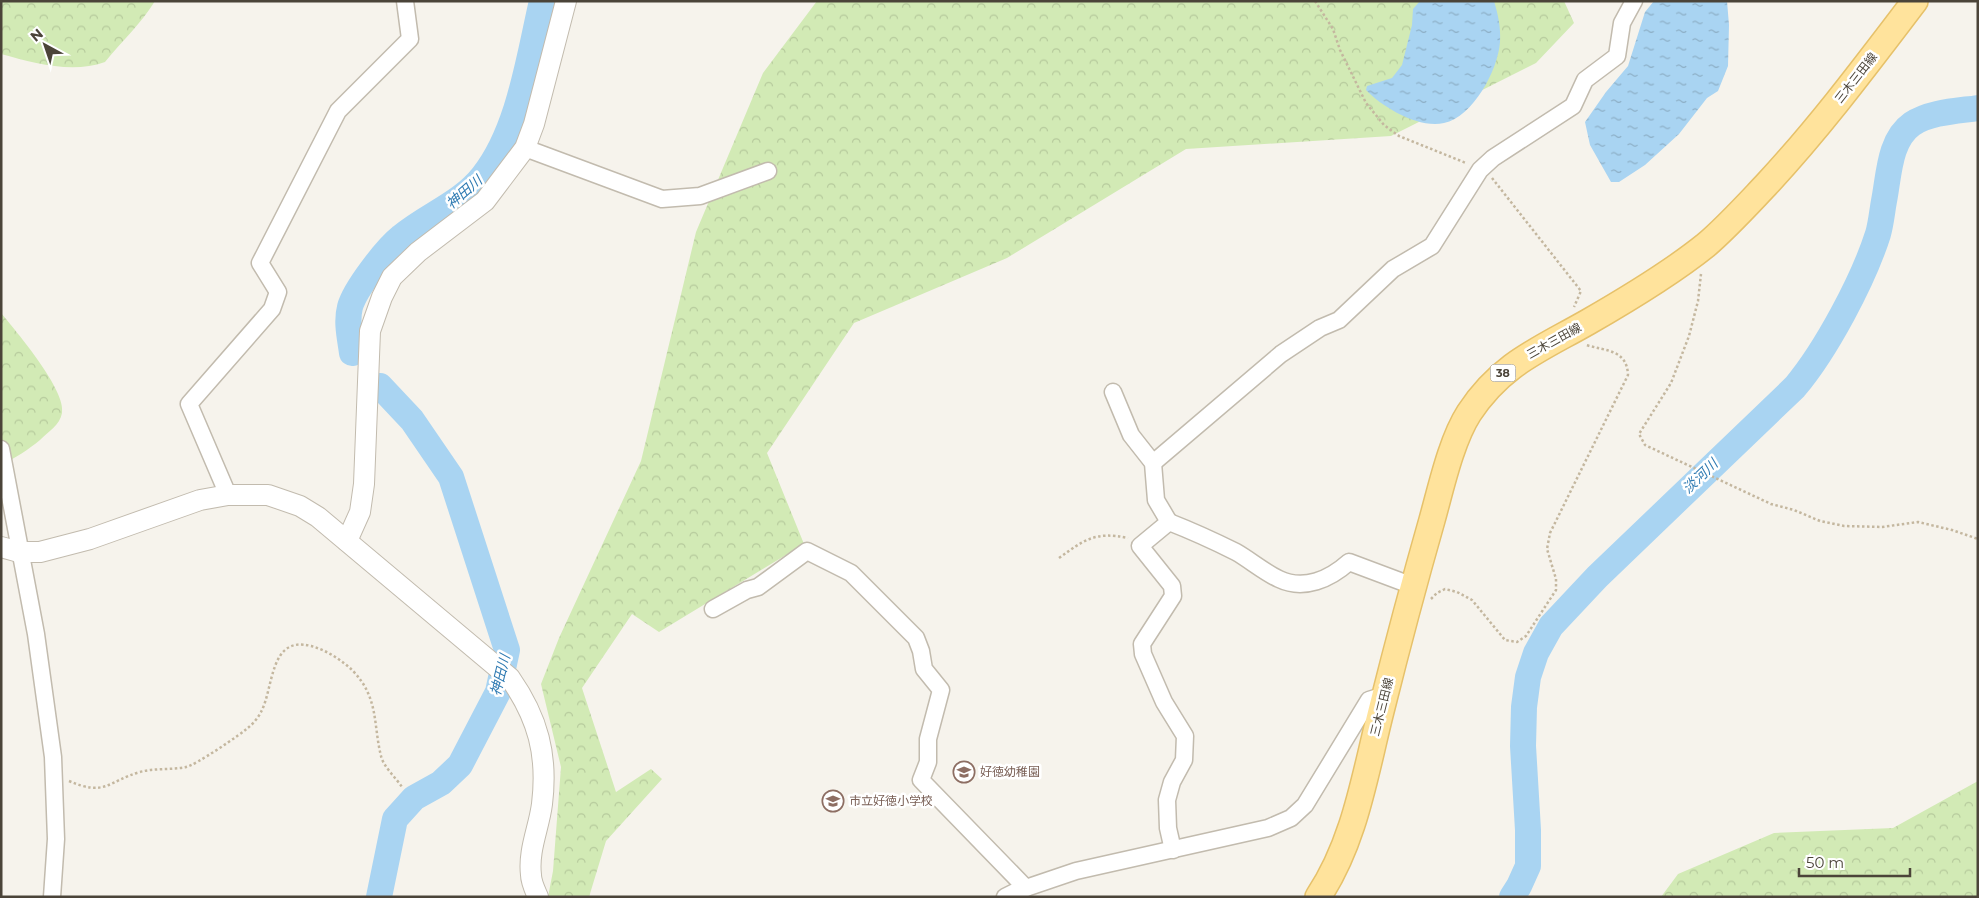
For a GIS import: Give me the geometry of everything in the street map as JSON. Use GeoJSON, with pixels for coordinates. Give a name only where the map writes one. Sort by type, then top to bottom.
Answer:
{"type":"FeatureCollection","features":[{"type":"Feature","properties":{"kind":"main road","name":"三木三田線"},"geometry":{"type":"LineString","coordinates":[[1318,897],[1340,860],[1354,821],[1385,695],[1422,593],[1442,482],[1454,446],[1467,416],[1486,390],[1512,365],[1627,300],[1705,245],[1741,212],[1790,159],[1833,108],[1916,1]]}},
{"type":"Feature","properties":{"kind":"street"},"geometry":{"type":"LineString","coordinates":[[228,495],[189,404],[272,309],[278,292],[260,263],[338,111],[410,39],[405,1]]}},
{"type":"Feature","properties":{"kind":"street"},"geometry":{"type":"LineString","coordinates":[[347,541],[360,512],[364,484],[370,331],[382,297],[392,277],[418,252],[485,201],[525,148],[536,115],[566,1]]}},
{"type":"Feature","properties":{"kind":"street"},"geometry":{"type":"LineString","coordinates":[[1153,463],[1281,354],[1320,328],[1339,320],[1393,269],[1432,246],[1480,170],[1493,158],[1573,106],[1585,80],[1617,56],[1622,22],[1634,1]]}},
{"type":"Feature","properties":{"kind":"street"},"geometry":{"type":"LineString","coordinates":[[525,148],[662,199],[700,196],[768,171]]}},
{"type":"Feature","properties":{"kind":"street"},"geometry":{"type":"LineString","coordinates":[[1113,392],[1131,435],[1153,463],[1156,500],[1169,522],[1213,540],[1280,580],[1298,584],[1316,582],[1336,573],[1349,562],[1422,593]]}},
{"type":"Feature","properties":{"kind":"street"},"geometry":{"type":"LineString","coordinates":[[1,449],[10,550],[36,634],[53,756],[56,840],[52,897]]}},
{"type":"Feature","properties":{"kind":"street"},"geometry":{"type":"LineString","coordinates":[[10,550],[40,552],[90,539],[200,500],[228,495],[268,495],[300,506],[318,517],[492,662],[510,678],[524,698],[537,726],[543,757],[542,804],[532,850],[530,876],[538,897]]}},
{"type":"Feature","properties":{"kind":"street"},"geometry":{"type":"LineString","coordinates":[[1169,522],[1140,546],[1172,586],[1173,596],[1142,644],[1142,654],[1164,702],[1185,736],[1184,760],[1172,782],[1167,800],[1168,828],[1174,850]]}},
{"type":"Feature","properties":{"kind":"street"},"geometry":{"type":"LineString","coordinates":[[713,609],[747,590],[758,587],[807,551],[851,573],[916,638],[922,650],[924,669],[941,690],[928,739],[928,762],[921,780],[1026,888]]}},
{"type":"Feature","properties":{"kind":"street"},"geometry":{"type":"LineString","coordinates":[[1005,897],[1076,870],[1268,828],[1291,818],[1305,805],[1369,700],[1385,695]]}},
{"type":"Feature","properties":{"kind":"path"},"geometry":{"type":"LineString","coordinates":[[1315,1],[1333,29],[1340,50],[1366,103],[1384,125],[1399,136],[1489,175],[1581,291],[1560,337],[1620,355],[1628,364],[1628,375],[1550,533],[1547,549],[1556,579],[1556,590],[1526,636],[1517,642],[1505,640],[1472,600],[1457,592],[1445,589],[1437,593],[1422,593]]}},
{"type":"Feature","properties":{"kind":"path"},"geometry":{"type":"LineString","coordinates":[[1705,245],[1698,301],[1689,336],[1671,384],[1640,434],[1645,445],[1763,500],[1820,521],[1844,526],[1882,527],[1918,522],[1978,539]]}},
{"type":"Feature","properties":{"kind":"path"},"geometry":{"type":"LineString","coordinates":[[1059,558],[1084,541],[1098,535],[1128,538],[1140,546]]}},
{"type":"Feature","properties":{"kind":"path"},"geometry":{"type":"LineString","coordinates":[[54,774],[87,788],[101,788],[141,772],[188,767],[249,727],[261,712],[268,692],[272,669],[290,646],[302,644],[316,647],[333,655],[353,671],[364,685],[374,704],[381,758],[402,787]]}},
{"type":"Feature","properties":{"kind":"green space"},"geometry":{"type":"Polygon","coordinates":[[[1,1],[155,1],[138,25],[105,62],[79,67],[66,67],[40,64],[1,54],[1,1]]]}},
{"type":"Feature","properties":{"kind":"green space"},"geometry":{"type":"Polygon","coordinates":[[[817,1],[1564,1],[1574,23],[1536,63],[1391,136],[1186,149],[1007,258],[854,323],[767,453],[804,544],[659,632],[632,614],[582,688],[616,792],[651,769],[662,779],[606,841],[589,897],[548,897],[553,871],[561,767],[541,684],[559,638],[641,461],[696,232],[763,73],[817,1]]]}},
{"type":"Feature","properties":{"kind":"green space"},"geometry":{"type":"Polygon","coordinates":[[[1,313],[49,376],[57,391],[62,413],[56,425],[40,440],[22,453],[1,464],[1,313]]]}},
{"type":"Feature","properties":{"kind":"green space"},"geometry":{"type":"Polygon","coordinates":[[[1978,781],[1978,897],[1661,897],[1678,874],[1774,833],[1893,828],[1978,781]]]}},
{"type":"Feature","properties":{"kind":"water"},"geometry":{"type":"Polygon","coordinates":[[[1420,1],[1494,1],[1498,16],[1500,42],[1489,78],[1482,91],[1465,112],[1455,119],[1444,123],[1434,124],[1413,120],[1381,103],[1366,90],[1367,86],[1392,78],[1402,65],[1412,25],[1413,9],[1420,1]]]}},
{"type":"Feature","properties":{"kind":"water"},"geometry":{"type":"Polygon","coordinates":[[[1654,1],[1727,1],[1729,25],[1728,66],[1718,91],[1707,98],[1679,134],[1645,165],[1619,182],[1611,182],[1590,145],[1585,122],[1606,92],[1628,66],[1645,12],[1654,1]]]}},
{"type":"Feature","properties":{"kind":"waterway","name":"神田川"},"geometry":{"type":"LineString","coordinates":[[352,353],[348,324],[350,307],[358,290],[372,270],[387,250],[401,237],[454,202],[474,186],[483,176],[506,138],[521,93],[542,1]]}},
{"type":"Feature","properties":{"kind":"waterway","name":"淡河川"},"geometry":{"type":"LineString","coordinates":[[1512,897],[1528,866],[1523,746],[1524,707],[1528,677],[1536,653],[1551,626],[1597,577],[1795,387],[1807,372],[1831,335],[1863,273],[1880,226],[1891,159],[1904,131],[1912,124],[1927,117],[1978,108]]}},
{"type":"Feature","properties":{"kind":"waterway","name":"神田川"},"geometry":{"type":"LineString","coordinates":[[379,897],[395,819],[414,798],[441,783],[460,765],[498,692],[507,650],[451,477],[412,420],[380,386]]}},
{"type":"Feature","properties":{"kind":"place","name":"好徳幼稚園"},"geometry":{"type":"Point","coordinates":[964,772]}},
{"type":"Feature","properties":{"kind":"place","name":"市立好徳小学校"},"geometry":{"type":"Point","coordinates":[833,801]}}]}
